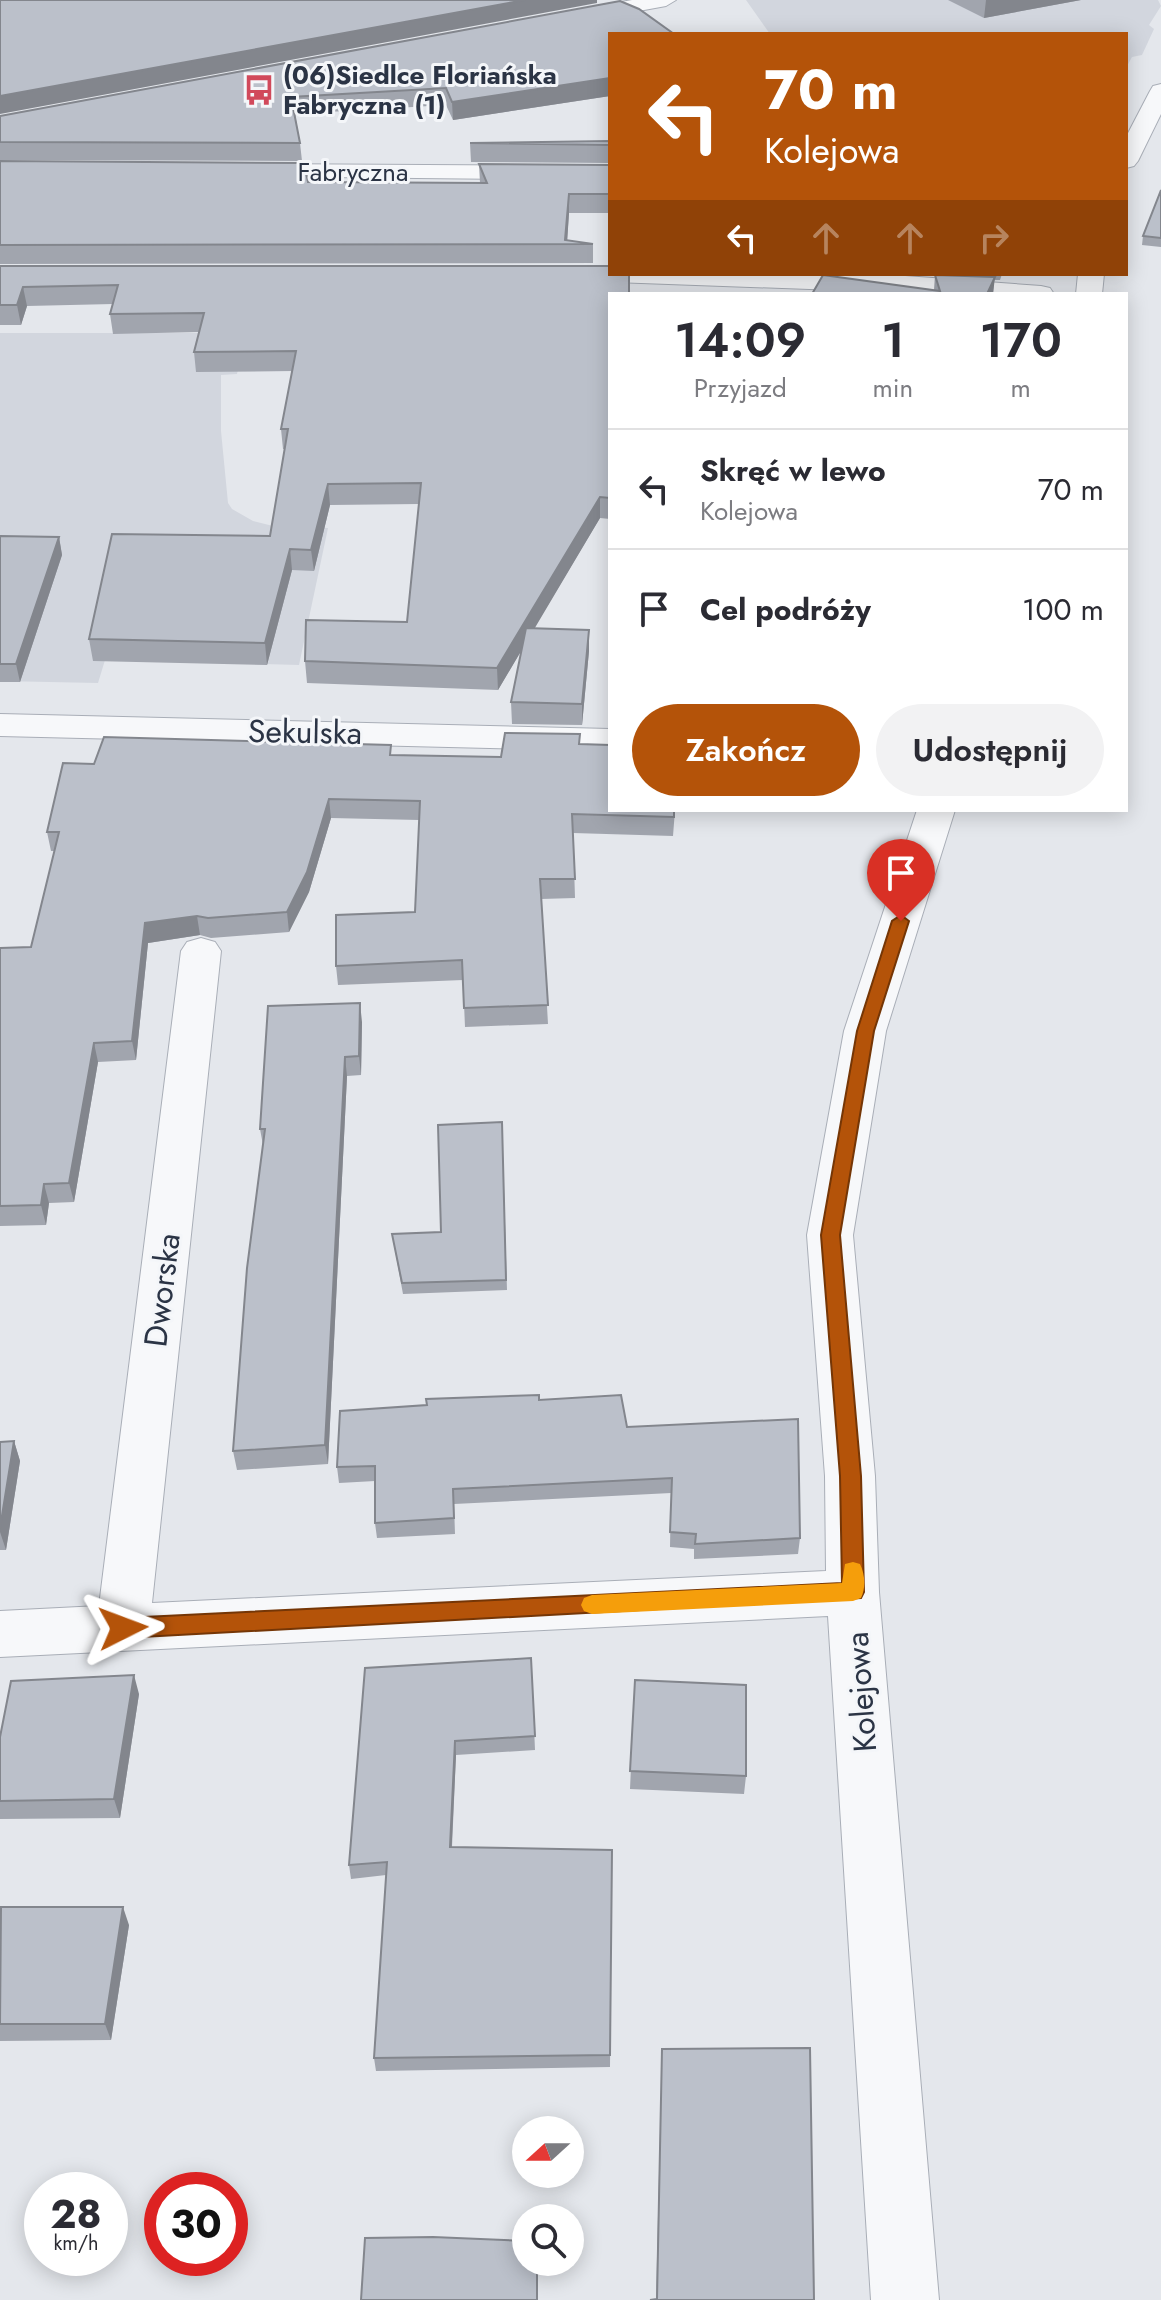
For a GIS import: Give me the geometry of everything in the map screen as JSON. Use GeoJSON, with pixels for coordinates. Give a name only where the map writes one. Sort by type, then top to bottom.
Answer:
{"type":"FeatureCollection","features":[{"type":"Feature","properties":{"kind":"street"},"geometry":{"type":"LineString","coordinates":[[558,20],[666,0]]}},
{"type":"Feature","properties":{"kind":"street"},"geometry":{"type":"LineString","coordinates":[[1128,157],[1161,91]]}},
{"type":"Feature","properties":{"kind":"street","name":"Fabryczna"},"geometry":{"type":"LineString","coordinates":[[221,171],[608,173]]}},
{"type":"Feature","properties":{"kind":"street"},"geometry":{"type":"LineString","coordinates":[[549,273],[608,274]]}},
{"type":"Feature","properties":{"kind":"street"},"geometry":{"type":"LineString","coordinates":[[736,276],[943,284],[1021,292]]}},
{"type":"Feature","properties":{"kind":"street","name":"Sekulska"},"geometry":{"type":"LineString","coordinates":[[0,725],[608,740]]}},
{"type":"Feature","properties":{"kind":"street","name":"Kolejowa"},"geometry":{"type":"LineString","coordinates":[[905,2300],[853,1592],[850,1476],[830,1235],[865,1031],[935,812]]}},
{"type":"Feature","properties":{"kind":"street","name":"Dworska"},"geometry":{"type":"LineString","coordinates":[[123,1628],[201,951]]}},
{"type":"Feature","properties":{"kind":"street"},"geometry":{"type":"LineString","coordinates":[[1,1641],[123,1628],[853,1592]]}},
{"type":"Feature","properties":{"kind":"shaded area"},"geometry":{"type":"Polygon","coordinates":[[[746,0],[1158,0],[1161,6],[1149,25],[1154,29],[1142,55],[1132,57],[1128,64],[1128,32],[769,32],[746,0]]]}},
{"type":"Feature","properties":{"kind":"shaded area"},"geometry":{"type":"Polygon","coordinates":[[[0,333],[246,333],[237,374],[221,375],[221,431],[228,503],[232,509],[253,521],[273,526],[328,528],[299,665],[105,660],[98,683],[0,681],[0,333]]]}},
{"type":"Feature","properties":{"kind":"building"},"geometry":{"type":"Polygon","coordinates":[[[0,0],[525,0],[0,96],[0,0]]]}},
{"type":"Feature","properties":{"kind":"building"},"geometry":{"type":"Polygon","coordinates":[[[620,1],[639,9],[671,32],[608,32],[608,78],[452,102],[446,88],[291,97],[300,143],[0,142],[0,116],[620,1]]]}},
{"type":"Feature","properties":{"kind":"building"},"geometry":{"type":"Polygon","coordinates":[[[608,141],[608,145],[470,143],[608,141]]]}},
{"type":"Feature","properties":{"kind":"building"},"geometry":{"type":"Polygon","coordinates":[[[0,161],[304,163],[308,182],[487,183],[479,164],[608,165],[608,194],[569,194],[565,240],[593,244],[0,245],[0,161]]]}},
{"type":"Feature","properties":{"kind":"building"},"geometry":{"type":"Polygon","coordinates":[[[1161,190],[1161,238],[1143,236],[1161,190]]]}},
{"type":"Feature","properties":{"kind":"building"},"geometry":{"type":"Polygon","coordinates":[[[0,266],[608,266],[608,276],[629,276],[629,292],[608,292],[608,498],[600,497],[497,668],[305,661],[306,620],[407,622],[421,483],[328,484],[311,550],[290,549],[265,643],[89,639],[112,534],[270,536],[288,429],[281,429],[296,351],[194,352],[204,313],[110,314],[118,285],[23,287],[17,305],[0,305],[0,266]]]}},
{"type":"Feature","properties":{"kind":"building"},"geometry":{"type":"Polygon","coordinates":[[[822,276],[940,291],[935,276],[995,277],[988,292],[813,292],[822,276]]]}},
{"type":"Feature","properties":{"kind":"building"},"geometry":{"type":"Polygon","coordinates":[[[0,536],[59,537],[16,664],[0,664],[0,536]]]}},
{"type":"Feature","properties":{"kind":"building"},"geometry":{"type":"Polygon","coordinates":[[[526,628],[589,630],[582,704],[511,702],[526,628]]]}},
{"type":"Feature","properties":{"kind":"building"},"geometry":{"type":"Polygon","coordinates":[[[505,733],[580,734],[579,744],[608,745],[608,812],[674,812],[674,817],[572,814],[575,879],[540,879],[548,1005],[464,1008],[462,960],[336,966],[336,915],[415,912],[420,801],[329,799],[307,872],[287,912],[208,918],[197,916],[145,923],[132,1041],[94,1043],[69,1183],[44,1184],[41,1205],[0,1206],[0,948],[31,947],[59,832],[47,832],[63,763],[94,764],[104,737],[391,745],[390,755],[501,757],[505,733]]]}},
{"type":"Feature","properties":{"kind":"building"},"geometry":{"type":"Polygon","coordinates":[[[360,1003],[359,1056],[345,1057],[325,1445],[233,1451],[247,1268],[265,1129],[260,1129],[268,1006],[360,1003]]]}},
{"type":"Feature","properties":{"kind":"building"},"geometry":{"type":"Polygon","coordinates":[[[502,1122],[506,1280],[402,1283],[392,1234],[441,1232],[438,1125],[502,1122]]]}},
{"type":"Feature","properties":{"kind":"building"},"geometry":{"type":"Polygon","coordinates":[[[539,1395],[539,1400],[621,1395],[627,1427],[798,1419],[800,1538],[695,1544],[696,1534],[670,1532],[672,1478],[453,1489],[454,1518],[375,1523],[375,1466],[337,1467],[340,1411],[427,1405],[426,1399],[539,1395]]]}},
{"type":"Feature","properties":{"kind":"building"},"geometry":{"type":"Polygon","coordinates":[[[14,1441],[0,1528],[0,1442],[14,1441]]]}},
{"type":"Feature","properties":{"kind":"building"},"geometry":{"type":"Polygon","coordinates":[[[531,1658],[535,1736],[455,1741],[450,1847],[612,1850],[610,2055],[374,2058],[387,1862],[349,1865],[365,1668],[531,1658]]]}},
{"type":"Feature","properties":{"kind":"building"},"geometry":{"type":"Polygon","coordinates":[[[134,1675],[114,1799],[0,1801],[0,1737],[11,1681],[134,1675]]]}},
{"type":"Feature","properties":{"kind":"building"},"geometry":{"type":"Polygon","coordinates":[[[635,1680],[746,1685],[746,1776],[630,1771],[635,1680]]]}},
{"type":"Feature","properties":{"kind":"building"},"geometry":{"type":"Polygon","coordinates":[[[1,1907],[123,1907],[105,2024],[0,2024],[1,1907]]]}},
{"type":"Feature","properties":{"kind":"building"},"geometry":{"type":"Polygon","coordinates":[[[810,2048],[814,2300],[650,2300],[657,2299],[662,2049],[810,2048]]]}},
{"type":"Feature","properties":{"kind":"building"},"geometry":{"type":"Polygon","coordinates":[[[365,2238],[512,2240],[512,2276],[537,2276],[537,2300],[361,2300],[365,2238]]]}},
{"type":"Feature","properties":{"kind":"slow traffic"},"geometry":{"type":"LineString","coordinates":[[592,1605],[853,1592],[853,1571]]}},
{"type":"Feature","properties":{"kind":"place","name":"(06)Siedlce Floriańska Fabryczna (1)"},"geometry":{"type":"Point","coordinates":[259,90]}},
{"type":"Feature","properties":{"kind":"route"},"geometry":{"type":"LineString","coordinates":[[123,1628],[853,1592],[850,1476],[830,1235],[865,1031],[901,921]]}}]}
